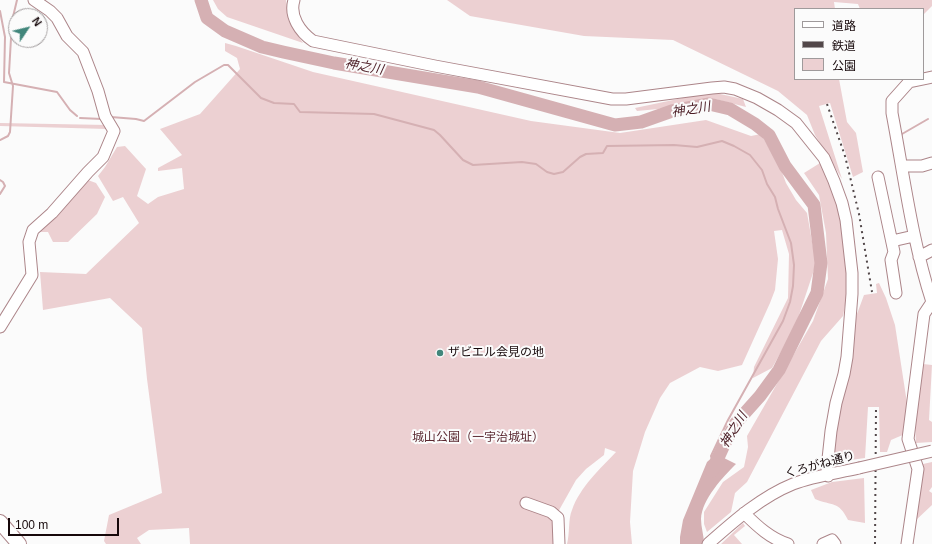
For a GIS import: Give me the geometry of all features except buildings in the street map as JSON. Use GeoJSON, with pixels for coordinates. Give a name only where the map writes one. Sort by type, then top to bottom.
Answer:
{"type":"FeatureCollection","features":[{"type":"Feature","properties":{"kind":"main road"},"geometry":{"type":"LineString","coordinates":[[0,522],[19,544]]}},
{"type":"Feature","properties":{"kind":"street"},"geometry":{"type":"LineString","coordinates":[[0,326],[32,275],[29,242],[33,230],[52,213],[102,157],[114,131],[105,116],[98,90],[83,52],[67,36],[57,18],[34,0]]}},
{"type":"Feature","properties":{"kind":"street"},"geometry":{"type":"LineString","coordinates":[[294,0],[293,11],[295,20],[307,37],[313,41],[435,66],[612,98],[626,99],[724,87],[735,89],[757,98],[778,110],[796,123],[824,158],[834,181],[846,220],[852,273],[852,294],[844,374],[836,403],[831,431],[827,468],[828,476]]}},
{"type":"Feature","properties":{"kind":"street"},"geometry":{"type":"LineString","coordinates":[[907,544],[918,469],[908,439],[924,314],[932,302],[914,236],[892,113],[892,101],[909,82],[918,80]]}},
{"type":"Feature","properties":{"kind":"street"},"geometry":{"type":"LineString","coordinates":[[902,166],[922,166],[932,163]]}},
{"type":"Feature","properties":{"kind":"street"},"geometry":{"type":"LineString","coordinates":[[878,177],[894,252],[891,260],[896,293]]}},
{"type":"Feature","properties":{"kind":"street"},"geometry":{"type":"LineString","coordinates":[[892,241],[914,236]]}},
{"type":"Feature","properties":{"kind":"street"},"geometry":{"type":"LineString","coordinates":[[919,257],[932,250]]}},
{"type":"Feature","properties":{"kind":"street","name":"くろがね通り"},"geometry":{"type":"LineString","coordinates":[[708,544],[740,516],[773,494],[793,484],[932,451]]}},
{"type":"Feature","properties":{"kind":"street"},"geometry":{"type":"LineString","coordinates":[[526,503],[551,512],[558,518],[559,544]]}},
{"type":"Feature","properties":{"kind":"street"},"geometry":{"type":"LineString","coordinates":[[740,516],[772,537],[788,544]]}},
{"type":"Feature","properties":{"kind":"street"},"geometry":{"type":"LineString","coordinates":[[823,544],[832,540],[835,544]]}},
{"type":"Feature","properties":{"kind":"green space"},"geometry":{"type":"Polygon","coordinates":[[[213,0],[286,0],[289,22],[303,43],[227,17],[218,9],[213,0]]]}},
{"type":"Feature","properties":{"kind":"green space"},"geometry":{"type":"Polygon","coordinates":[[[447,0],[932,0],[932,6],[924,14],[924,8],[860,8],[858,4],[834,2],[835,8],[794,8],[794,80],[839,80],[847,122],[856,133],[863,172],[853,177],[830,103],[819,106],[842,179],[815,135],[807,115],[778,91],[673,40],[584,36],[470,16],[447,0]]]}},
{"type":"Feature","properties":{"kind":"green space","name":"城山公園（一宇治城址）"},"geometry":{"type":"Polygon","coordinates":[[[225,43],[313,72],[531,121],[620,133],[706,120],[751,136],[761,134],[780,167],[786,183],[796,200],[807,213],[816,264],[795,327],[772,368],[753,378],[754,367],[788,298],[789,254],[782,230],[774,231],[778,259],[775,290],[742,365],[718,371],[700,367],[670,383],[660,398],[645,432],[633,471],[630,522],[632,544],[567,544],[572,510],[580,494],[591,479],[616,452],[605,448],[604,455],[586,469],[576,480],[553,521],[554,544],[190,544],[189,528],[149,530],[137,538],[141,544],[106,544],[104,541],[109,515],[162,493],[142,328],[110,298],[43,310],[40,272],[86,274],[139,223],[123,197],[113,201],[98,176],[117,147],[125,146],[146,169],[137,196],[148,204],[158,197],[184,189],[182,168],[158,171],[158,168],[182,155],[160,129],[200,114],[240,69],[237,58],[225,51],[225,43]]]}},
{"type":"Feature","properties":{"kind":"green space"},"geometry":{"type":"Polygon","coordinates":[[[711,92],[743,99],[746,107],[711,98],[658,109],[637,111],[635,108],[711,92]]]}},
{"type":"Feature","properties":{"kind":"green space"},"geometry":{"type":"Polygon","coordinates":[[[0,123],[107,125],[107,129],[0,126],[0,123]]]}},
{"type":"Feature","properties":{"kind":"green space"},"geometry":{"type":"Polygon","coordinates":[[[820,163],[839,209],[849,284],[843,316],[821,341],[747,482],[735,493],[731,512],[707,532],[704,524],[704,512],[723,482],[744,467],[748,447],[747,436],[813,321],[828,279],[826,233],[819,195],[804,173],[820,163]]]}},
{"type":"Feature","properties":{"kind":"green space"},"geometry":{"type":"Polygon","coordinates":[[[77,176],[96,183],[105,197],[97,214],[68,242],[53,242],[48,232],[38,232],[55,216],[66,188],[77,176]]]}},
{"type":"Feature","properties":{"kind":"green space"},"geometry":{"type":"Polygon","coordinates":[[[879,283],[886,298],[895,325],[907,403],[905,434],[891,440],[887,452],[880,452],[879,407],[868,407],[865,458],[829,463],[854,322],[864,295],[877,293],[876,284],[879,283]]]}},
{"type":"Feature","properties":{"kind":"green space"},"geometry":{"type":"Polygon","coordinates":[[[923,364],[932,365],[929,420],[932,422],[932,442],[916,443],[915,426],[923,364]]]}},
{"type":"Feature","properties":{"kind":"green space"},"geometry":{"type":"Polygon","coordinates":[[[932,462],[932,487],[929,491],[932,493],[932,505],[914,522],[923,464],[932,462]]]}},
{"type":"Feature","properties":{"kind":"green space"},"geometry":{"type":"Polygon","coordinates":[[[864,478],[865,523],[848,520],[845,514],[838,507],[815,499],[811,490],[832,482],[864,478]]]}},
{"type":"Feature","properties":{"kind":"green space"},"geometry":{"type":"Polygon","coordinates":[[[743,523],[745,526],[734,535],[742,544],[721,544],[743,523]]]}},
{"type":"Feature","properties":{"kind":"shaded area"},"geometry":{"type":"Polygon","coordinates":[[[716,454],[736,464],[714,489],[702,511],[701,519],[704,544],[680,544],[683,520],[707,462],[716,454]]]}},
{"type":"Feature","properties":{"kind":"waterway"},"geometry":{"type":"LineString","coordinates":[[0,140],[8,136],[10,132],[13,86],[9,73],[12,21],[17,0]]}},
{"type":"Feature","properties":{"kind":"waterway","name":"神之川"},"geometry":{"type":"LineString","coordinates":[[201,0],[207,18],[225,31],[262,47],[283,52],[334,63],[478,87],[615,125],[641,122],[672,111],[709,104],[730,109],[755,124],[769,135],[785,166],[814,205],[821,263],[817,293],[779,370],[760,396],[735,424],[712,471]]}},
{"type":"Feature","properties":{"kind":"waterway"},"geometry":{"type":"LineString","coordinates":[[0,11],[5,37],[4,82],[57,92],[70,110],[77,116]]}},
{"type":"Feature","properties":{"kind":"waterway"},"geometry":{"type":"LineString","coordinates":[[111,117],[144,121],[195,82],[224,65],[228,65],[261,98],[274,103],[294,104],[300,112],[374,114],[434,130],[463,160],[473,165],[522,162],[536,164],[547,172],[554,174],[563,172],[580,157],[586,154],[603,153],[607,146],[674,145],[697,147],[722,141],[750,155],[762,170],[767,184],[775,197],[791,243],[794,265],[793,286],[790,302],[783,321],[728,420],[711,456],[712,460]]}},
{"type":"Feature","properties":{"kind":"waterway"},"geometry":{"type":"LineString","coordinates":[[80,118],[102,119]]}},
{"type":"Feature","properties":{"kind":"waterway"},"geometry":{"type":"LineString","coordinates":[[901,136],[928,119]]}},
{"type":"Feature","properties":{"kind":"waterway"},"geometry":{"type":"LineString","coordinates":[[0,180],[5,186],[0,194]]}},
{"type":"Feature","properties":{"kind":"railway"},"geometry":{"type":"LineString","coordinates":[[827,104],[845,156],[859,214],[872,292]]}},
{"type":"Feature","properties":{"kind":"railway"},"geometry":{"type":"LineString","coordinates":[[875,544],[876,407]]}},
{"type":"Feature","properties":{"kind":"place","name":"ザビエル会見の地"},"geometry":{"type":"Point","coordinates":[440,353]}}]}
